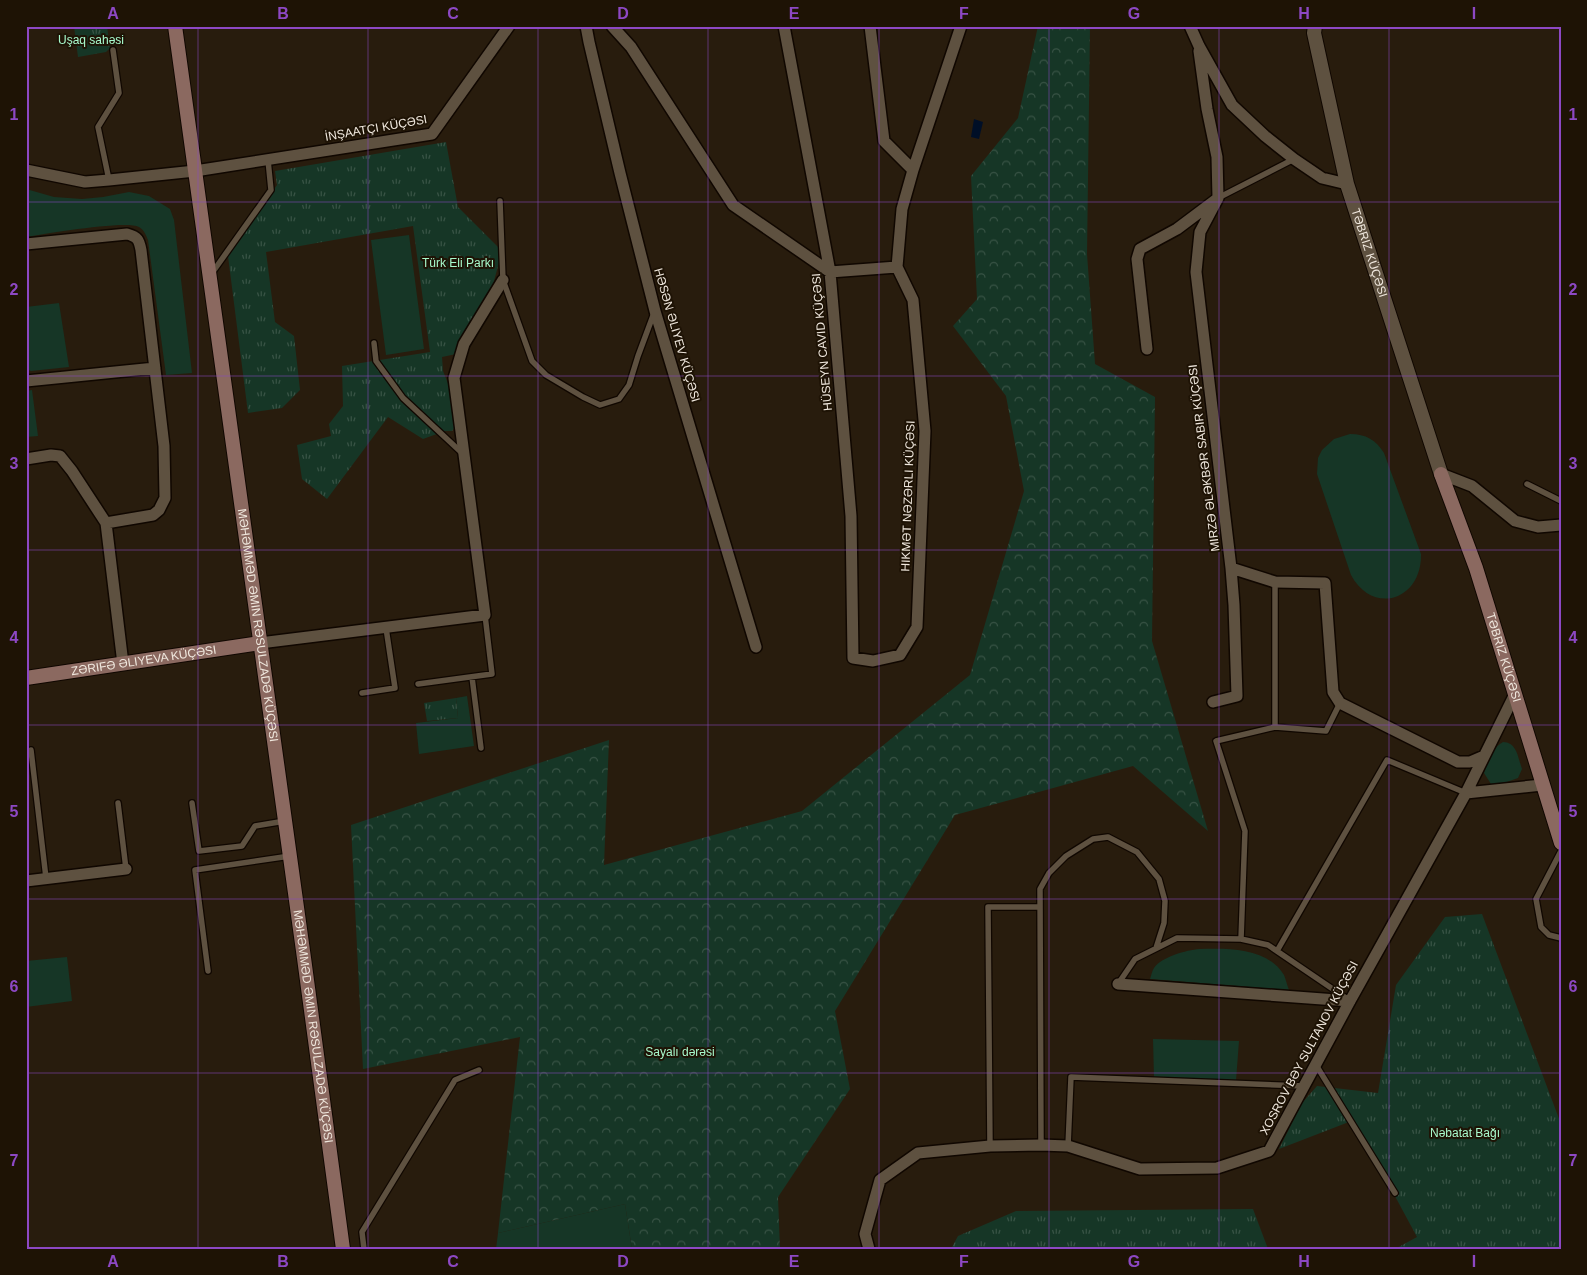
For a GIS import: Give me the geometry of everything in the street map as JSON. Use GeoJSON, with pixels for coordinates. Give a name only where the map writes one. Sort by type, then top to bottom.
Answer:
{"type":"FeatureCollection","features":[{"type":"Feature","properties":{"kind":"main road","name":"MƏHƏMMƏD ƏMIN RƏSULZADƏ KÜÇƏSI"},"geometry":{"type":"LineString","coordinates":[[175,26],[343,1249]]}},
{"type":"Feature","properties":{"kind":"main road","name":"TƏBRIZ KÜÇƏSI"},"geometry":{"type":"LineString","coordinates":[[1441,474],[1476,568],[1561,843]]}},
{"type":"Feature","properties":{"kind":"main road","name":"ZƏRIFƏ ƏLIYEVA KÜÇƏSI"},"geometry":{"type":"LineString","coordinates":[[26,678],[260,643]]}},
{"type":"Feature","properties":{"kind":"street"},"geometry":{"type":"LineString","coordinates":[[26,170],[85,182],[109,180],[195,171],[432,134],[509,26]]}},
{"type":"Feature","properties":{"kind":"street","name":"HƏSƏN ƏLIYEV KÜÇƏSI"},"geometry":{"type":"LineString","coordinates":[[586,26],[620,173],[655,311],[756,647]]}},
{"type":"Feature","properties":{"kind":"street"},"geometry":{"type":"LineString","coordinates":[[612,26],[631,47],[733,205],[830,272],[897,267],[902,209],[912,170],[962,26]]}},
{"type":"Feature","properties":{"kind":"street"},"geometry":{"type":"LineString","coordinates":[[870,26],[884,141],[912,170]]}},
{"type":"Feature","properties":{"kind":"street"},"geometry":{"type":"LineString","coordinates":[[1190,26],[1232,105],[1294,160],[1322,178],[1346,184]]}},
{"type":"Feature","properties":{"kind":"street","name":"HÜSEYN CAVID KÜÇƏSI"},"geometry":{"type":"LineString","coordinates":[[784,28],[830,272],[851,516],[854,658]]}},
{"type":"Feature","properties":{"kind":"street","name":"TƏBRIZ KÜÇƏSI"},"geometry":{"type":"LineString","coordinates":[[1316,28],[1346,184],[1441,474]]}},
{"type":"Feature","properties":{"kind":"street"},"geometry":{"type":"LineString","coordinates":[[1146,349],[1137,260],[1140,249],[1177,228],[1218,198],[1217,156],[1206,109],[1199,46]]}},
{"type":"Feature","properties":{"kind":"street","name":"MIRZƏ ƏLƏKBƏR SABIR KÜÇƏSI"},"geometry":{"type":"LineString","coordinates":[[1213,702],[1237,696],[1231,568],[1196,272],[1200,232],[1218,198]]}},
{"type":"Feature","properties":{"kind":"street"},"geometry":{"type":"LineString","coordinates":[[26,244],[127,234],[135,236],[139,240],[142,250],[164,446],[165,498],[159,510],[153,515],[106,523]]}},
{"type":"Feature","properties":{"kind":"street","name":"HIKMƏT NƏZƏRLI KÜÇƏSI"},"geometry":{"type":"LineString","coordinates":[[854,658],[874,661],[900,655],[917,627],[925,430],[913,300],[897,267]]}},
{"type":"Feature","properties":{"kind":"street"},"geometry":{"type":"LineString","coordinates":[[260,643],[485,615],[454,378],[464,344],[504,280]]}},
{"type":"Feature","properties":{"kind":"street"},"geometry":{"type":"LineString","coordinates":[[26,381],[156,368]]}},
{"type":"Feature","properties":{"kind":"street"},"geometry":{"type":"LineString","coordinates":[[26,459],[51,455],[60,456],[106,523],[123,664]]}},
{"type":"Feature","properties":{"kind":"street"},"geometry":{"type":"LineString","coordinates":[[1441,474],[1472,486],[1516,521],[1538,527],[1561,525]]}},
{"type":"Feature","properties":{"kind":"street"},"geometry":{"type":"LineString","coordinates":[[1231,568],[1275,582],[1325,584],[1333,692],[1340,703],[1458,762],[1470,762],[1484,756]]}},
{"type":"Feature","properties":{"kind":"street","name":"XOSROV BƏY SULTANOV KÜÇƏSI"},"geometry":{"type":"LineString","coordinates":[[869,1249],[865,1234],[880,1180],[918,1153],[990,1146],[1068,1146],[1140,1169],[1217,1168],[1269,1151],[1466,793],[1515,694]]}},
{"type":"Feature","properties":{"kind":"street"},"geometry":{"type":"LineString","coordinates":[[1466,793],[1542,785]]}},
{"type":"Feature","properties":{"kind":"street"},"geometry":{"type":"LineString","coordinates":[[26,881],[126,869]]}},
{"type":"Feature","properties":{"kind":"street"},"geometry":{"type":"LineString","coordinates":[[1118,984],[1350,1001]]}},
{"type":"Feature","properties":{"kind":"lane"},"geometry":{"type":"LineString","coordinates":[[109,180],[98,127],[119,93],[113,50]]}},
{"type":"Feature","properties":{"kind":"lane"},"geometry":{"type":"LineString","coordinates":[[210,277],[272,190],[268,160]]}},
{"type":"Feature","properties":{"kind":"lane"},"geometry":{"type":"LineString","coordinates":[[1218,198],[1294,160]]}},
{"type":"Feature","properties":{"kind":"lane"},"geometry":{"type":"LineString","coordinates":[[500,200],[504,280],[532,361],[546,375],[583,398],[600,405],[619,399],[629,385],[655,311]]}},
{"type":"Feature","properties":{"kind":"lane"},"geometry":{"type":"LineString","coordinates":[[374,343],[376,361],[403,398],[465,456]]}},
{"type":"Feature","properties":{"kind":"lane"},"geometry":{"type":"LineString","coordinates":[[1527,484],[1561,502]]}},
{"type":"Feature","properties":{"kind":"lane"},"geometry":{"type":"LineString","coordinates":[[1275,582],[1275,727]]}},
{"type":"Feature","properties":{"kind":"lane"},"geometry":{"type":"LineString","coordinates":[[418,684],[492,674],[485,615]]}},
{"type":"Feature","properties":{"kind":"lane"},"geometry":{"type":"LineString","coordinates":[[362,693],[395,688],[386,628]]}},
{"type":"Feature","properties":{"kind":"lane"},"geometry":{"type":"LineString","coordinates":[[472,677],[481,748]]}},
{"type":"Feature","properties":{"kind":"lane"},"geometry":{"type":"LineString","coordinates":[[1241,939],[1244,831],[1216,741],[1275,727],[1326,731],[1340,703]]}},
{"type":"Feature","properties":{"kind":"lane"},"geometry":{"type":"LineString","coordinates":[[31,750],[46,878]]}},
{"type":"Feature","properties":{"kind":"lane"},"geometry":{"type":"LineString","coordinates":[[1277,951],[1387,760],[1466,793]]}},
{"type":"Feature","properties":{"kind":"lane"},"geometry":{"type":"LineString","coordinates":[[118,803],[126,869]]}},
{"type":"Feature","properties":{"kind":"lane"},"geometry":{"type":"LineString","coordinates":[[192,803],[199,851],[242,846],[255,826],[285,820]]}},
{"type":"Feature","properties":{"kind":"lane"},"geometry":{"type":"LineString","coordinates":[[1041,1145],[1040,889],[1049,873],[1066,856],[1093,839],[1108,837],[1137,852],[1159,879],[1165,901],[1164,923],[1156,948]]}},
{"type":"Feature","properties":{"kind":"lane"},"geometry":{"type":"LineString","coordinates":[[1561,851],[1536,900],[1541,927],[1549,936],[1561,938]]}},
{"type":"Feature","properties":{"kind":"lane"},"geometry":{"type":"LineString","coordinates":[[208,972],[196,870],[290,856]]}},
{"type":"Feature","properties":{"kind":"lane"},"geometry":{"type":"LineString","coordinates":[[990,1146],[988,907],[1040,907]]}},
{"type":"Feature","properties":{"kind":"lane"},"geometry":{"type":"LineString","coordinates":[[1118,984],[1136,960],[1178,938],[1241,939],[1268,945],[1350,1001]]}},
{"type":"Feature","properties":{"kind":"lane"},"geometry":{"type":"LineString","coordinates":[[1316,1065],[1396,1193]]}},
{"type":"Feature","properties":{"kind":"lane"},"geometry":{"type":"LineString","coordinates":[[364,1249],[362,1232],[455,1080],[479,1070]]}},
{"type":"Feature","properties":{"kind":"lane"},"geometry":{"type":"LineString","coordinates":[[1068,1146],[1071,1077],[1305,1086]]}},
{"type":"Feature","properties":{"kind":"green space","name":"Uşaq sahəsi"},"geometry":{"type":"Polygon","coordinates":[[[74,26],[107,26],[110,48],[106,52],[78,57],[74,26]]]}},
{"type":"Feature","properties":{"kind":"green space","name":"Sayalı dərəsi"},"geometry":{"type":"Polygon","coordinates":[[[1038,26],[1090,26],[1087,254],[1095,364],[1155,397],[1152,641],[1208,831],[1133,766],[955,815],[835,1011],[850,1089],[778,1197],[780,1249],[632,1249],[625,1204],[498,1233],[520,1037],[363,1069],[351,825],[609,740],[604,865],[802,811],[970,675],[1024,491],[1006,396],[953,326],[977,299],[971,176],[1018,118],[1038,26]]]}},
{"type":"Feature","properties":{"kind":"green space","name":"Türk Eli Parkı"},"geometry":{"type":"Polygon","coordinates":[[[446,142],[458,207],[502,251],[490,296],[456,354],[442,357],[443,371],[453,396],[457,425],[452,431],[445,431],[423,439],[388,417],[327,499],[302,479],[297,445],[331,436],[329,424],[343,406],[342,366],[430,352],[413,226],[266,252],[275,322],[294,336],[300,390],[282,408],[248,413],[228,256],[277,185],[275,171],[446,142]]]}},
{"type":"Feature","properties":{"kind":"green space"},"geometry":{"type":"Polygon","coordinates":[[[26,189],[54,197],[82,199],[129,192],[149,196],[170,209],[174,220],[192,373],[166,375],[146,234],[139,227],[118,225],[26,237],[26,189]]]}},
{"type":"Feature","properties":{"kind":"green space"},"geometry":{"type":"Polygon","coordinates":[[[409,235],[424,349],[386,355],[371,240],[409,235]]]}},
{"type":"Feature","properties":{"kind":"green space"},"geometry":{"type":"Polygon","coordinates":[[[59,303],[69,367],[31,371],[26,369],[26,307],[59,303]]]}},
{"type":"Feature","properties":{"kind":"green space"},"geometry":{"type":"Polygon","coordinates":[[[32,390],[38,436],[26,437],[26,391],[32,390]]]}},
{"type":"Feature","properties":{"kind":"green space"},"geometry":{"type":"Polygon","coordinates":[[[1350,434],[1361,435],[1370,439],[1384,453],[1421,554],[1419,570],[1414,582],[1405,592],[1395,597],[1383,599],[1371,595],[1360,588],[1351,575],[1317,474],[1318,458],[1322,450],[1334,439],[1350,434]]]}},
{"type":"Feature","properties":{"kind":"green space"},"geometry":{"type":"Polygon","coordinates":[[[467,696],[474,746],[419,754],[416,723],[458,718],[456,698],[467,696]]]}},
{"type":"Feature","properties":{"kind":"green space"},"geometry":{"type":"Polygon","coordinates":[[[456,698],[458,718],[427,721],[424,703],[456,698]]]}},
{"type":"Feature","properties":{"kind":"green space"},"geometry":{"type":"Polygon","coordinates":[[[1503,742],[1508,743],[1514,748],[1522,769],[1518,778],[1501,784],[1491,784],[1484,773],[1493,751],[1503,742]]]}},
{"type":"Feature","properties":{"kind":"green space","name":"Nəbatat Bağı"},"geometry":{"type":"Polygon","coordinates":[[[1482,914],[1561,1124],[1561,1249],[1395,1249],[1417,1237],[1354,1120],[1279,1149],[1302,1103],[1317,1086],[1378,1093],[1396,985],[1445,917],[1482,914]]]}},
{"type":"Feature","properties":{"kind":"green space"},"geometry":{"type":"Polygon","coordinates":[[[1199,949],[1234,949],[1257,954],[1277,966],[1284,975],[1289,990],[1150,979],[1157,964],[1168,957],[1199,949]]]}},
{"type":"Feature","properties":{"kind":"green space"},"geometry":{"type":"Polygon","coordinates":[[[67,957],[72,1001],[26,1007],[26,961],[67,957]]]}},
{"type":"Feature","properties":{"kind":"green space"},"geometry":{"type":"Polygon","coordinates":[[[1153,1039],[1239,1041],[1236,1081],[1154,1078],[1153,1039]]]}},
{"type":"Feature","properties":{"kind":"green space"},"geometry":{"type":"Polygon","coordinates":[[[625,1204],[632,1249],[496,1249],[498,1233],[625,1204]]]}},
{"type":"Feature","properties":{"kind":"green space"},"geometry":{"type":"Polygon","coordinates":[[[1253,1209],[1268,1249],[951,1249],[958,1236],[1016,1211],[1253,1209]]]}},
{"type":"Feature","properties":{"kind":"water"},"geometry":{"type":"Polygon","coordinates":[[[974,119],[983,122],[979,139],[971,137],[974,119]]]}}]}
